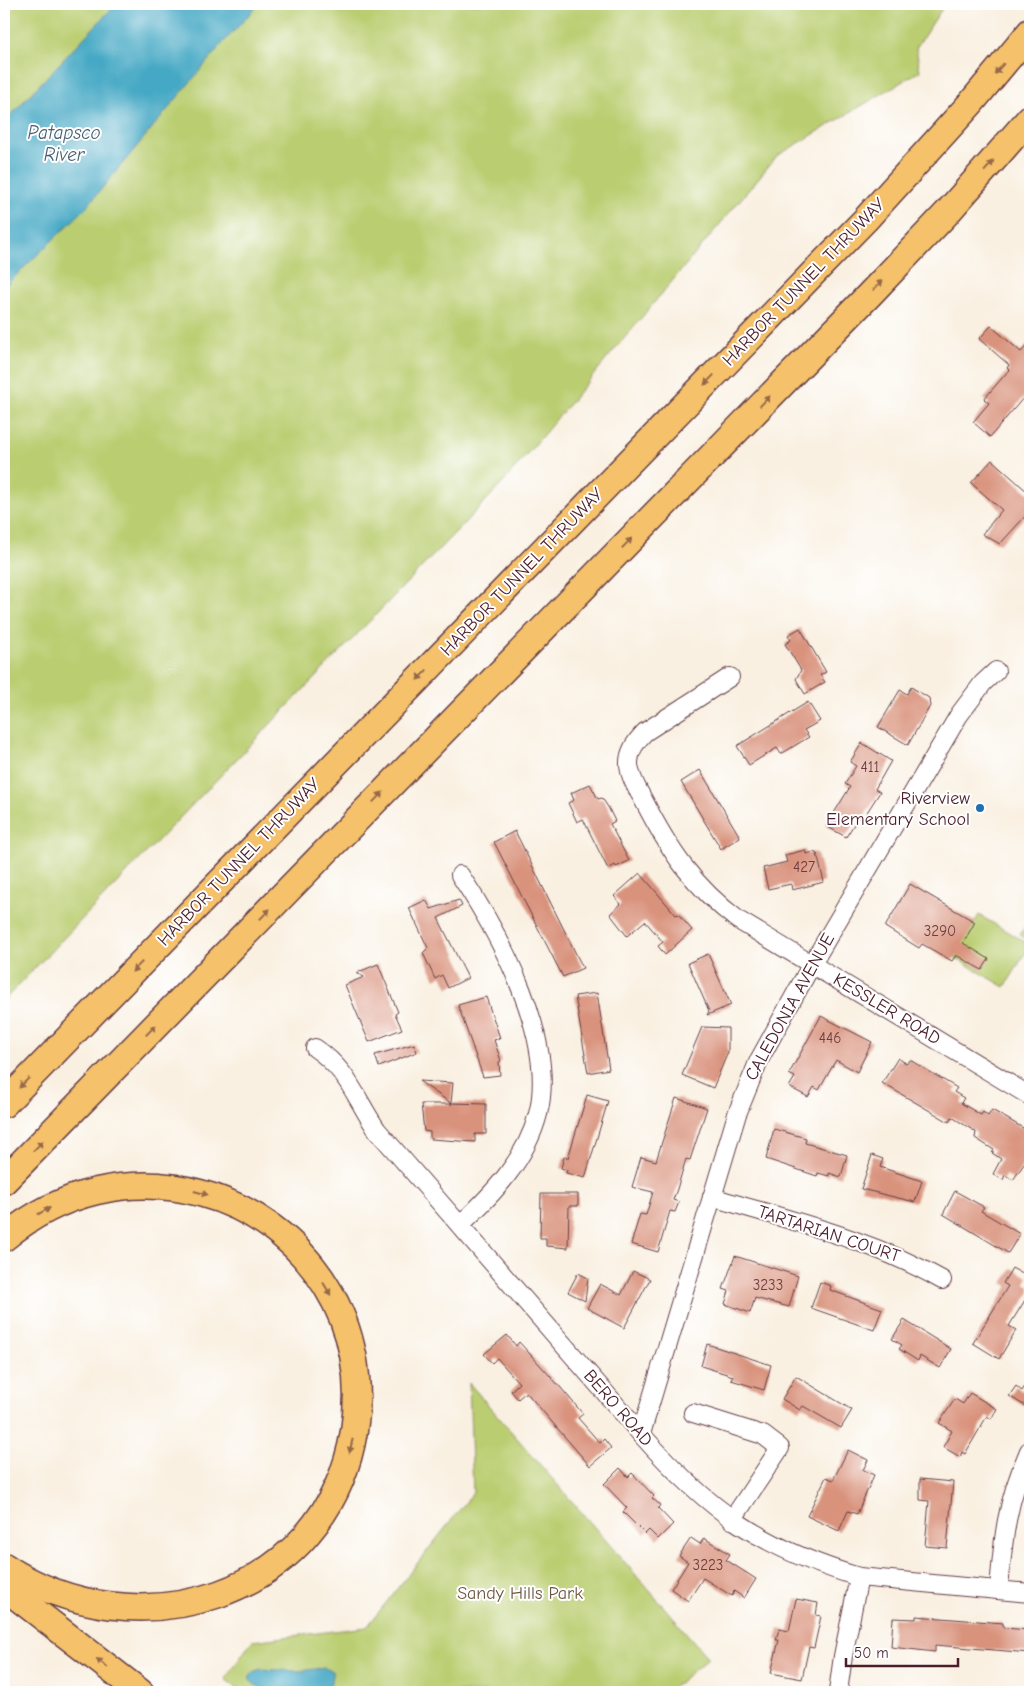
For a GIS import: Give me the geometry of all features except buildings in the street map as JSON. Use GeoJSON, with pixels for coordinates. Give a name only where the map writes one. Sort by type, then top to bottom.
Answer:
{"type":"FeatureCollection","features":[{"type":"Feature","properties":{"kind":"highway","name":"HARBOR TUNNEL THRUWAY"},"geometry":{"type":"LineString","coordinates":[[4,1104],[858,227],[934,144],[1030,32]]}},
{"type":"Feature","properties":{"kind":"highway"},"geometry":{"type":"LineString","coordinates":[[4,1181],[863,301],[946,214],[1030,118]]}},
{"type":"Feature","properties":{"kind":"highway"},"geometry":{"type":"LineString","coordinates":[[4,1238],[29,1219],[71,1198],[117,1186],[167,1186],[228,1201],[246,1210],[277,1231],[291,1243],[319,1276],[338,1309],[346,1328],[355,1369],[357,1393],[356,1419],[348,1456],[327,1506],[314,1524],[284,1556],[250,1580],[229,1591],[183,1605],[137,1608],[114,1606],[54,1592],[19,1576],[4,1566]]}},
{"type":"Feature","properties":{"kind":"highway"},"geometry":{"type":"LineString","coordinates":[[4,1587],[140,1692]]}},
{"type":"Feature","properties":{"kind":"street","name":"CALEDONIA AVENUE"},"geometry":{"type":"LineString","coordinates":[[641,1434],[712,1197],[747,1087],[762,1053],[812,964],[959,715],[983,683],[996,671]]}},
{"type":"Feature","properties":{"kind":"street","name":"KESSLER ROAD"},"geometry":{"type":"LineString","coordinates":[[730,677],[645,732],[638,738],[631,754],[629,765],[632,778],[666,844],[690,877],[716,904],[738,920],[1030,1096]]}},
{"type":"Feature","properties":{"kind":"street"},"geometry":{"type":"LineString","coordinates":[[460,874],[491,926],[519,984],[538,1044],[542,1093],[537,1116],[517,1161],[491,1196],[460,1225]]}},
{"type":"Feature","properties":{"kind":"street","name":"BERO ROAD"},"geometry":{"type":"LineString","coordinates":[[315,1048],[330,1059],[341,1071],[377,1130],[641,1434],[677,1474],[732,1520],[775,1546],[859,1577],[1030,1593]]}},
{"type":"Feature","properties":{"kind":"street","name":"TARTARIAN COURT"},"geometry":{"type":"LineString","coordinates":[[712,1197],[880,1248],[910,1261],[942,1280]]}},
{"type":"Feature","properties":{"kind":"street"},"geometry":{"type":"LineString","coordinates":[[693,1413],[763,1435],[780,1448],[732,1520]]}},
{"type":"Feature","properties":{"kind":"street"},"geometry":{"type":"LineString","coordinates":[[998,1590],[1003,1536],[1008,1508],[1029,1452]]}},
{"type":"Feature","properties":{"kind":"street"},"geometry":{"type":"LineString","coordinates":[[838,1692],[843,1656],[859,1577]]}},
{"type":"Feature","properties":{"kind":"green space"},"geometry":{"type":"Polygon","coordinates":[[[4,4],[945,4],[916,48],[920,71],[777,156],[502,484],[4,1000],[4,4]]]}},
{"type":"Feature","properties":{"kind":"green space"},"geometry":{"type":"Polygon","coordinates":[[[979,915],[1030,945],[1005,987],[954,957],[979,915]]]}},
{"type":"Feature","properties":{"kind":"green space"},"geometry":{"type":"Polygon","coordinates":[[[1030,918],[1030,941],[1020,935],[1030,918]]]}},
{"type":"Feature","properties":{"kind":"green space","name":"Sandy Hills Park"},"geometry":{"type":"Polygon","coordinates":[[[469,1383],[708,1658],[668,1692],[242,1692],[225,1679],[252,1641],[367,1627],[473,1493],[469,1383]]]}},
{"type":"Feature","properties":{"kind":"water","name":"Patapsco River"},"geometry":{"type":"Polygon","coordinates":[[[116,4],[259,4],[222,44],[84,210],[4,287],[4,122],[116,4]]]}},
{"type":"Feature","properties":{"kind":"water"},"geometry":{"type":"Polygon","coordinates":[[[325,1668],[332,1671],[333,1677],[327,1692],[273,1691],[255,1684],[249,1679],[252,1673],[260,1669],[296,1671],[325,1668]]]}},
{"type":"Feature","properties":{"kind":"place","name":"Riverview Elementary School"},"geometry":{"type":"Point","coordinates":[980,808]}}]}
